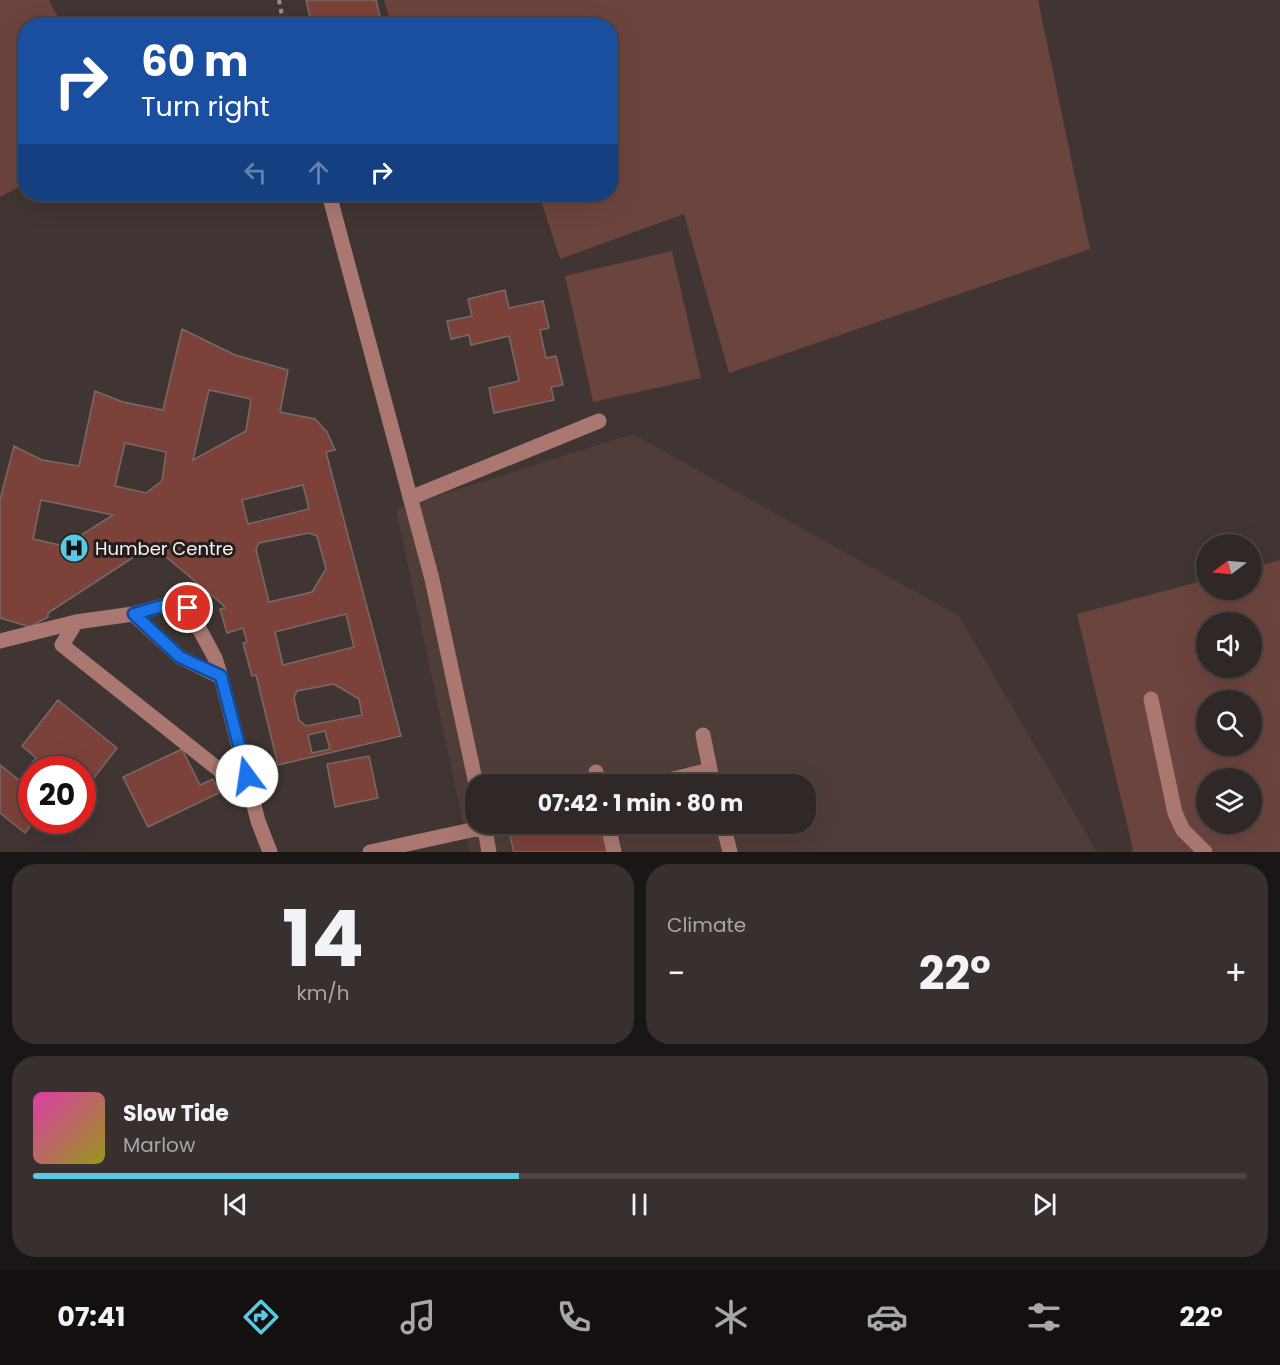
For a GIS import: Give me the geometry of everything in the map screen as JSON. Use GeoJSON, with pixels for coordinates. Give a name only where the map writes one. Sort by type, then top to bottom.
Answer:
{"type":"FeatureCollection","features":[{"type":"Feature","properties":{"kind":"street"},"geometry":{"type":"LineString","coordinates":[[330,201],[432,579],[474,774]]}},
{"type":"Feature","properties":{"kind":"street"},"geometry":{"type":"LineString","coordinates":[[410,498],[598,421]]}},
{"type":"Feature","properties":{"kind":"street"},"geometry":{"type":"LineString","coordinates":[[0,641],[76,622],[134,614],[162,606],[188,608],[215,658],[252,796],[270,852]]}},
{"type":"Feature","properties":{"kind":"street"},"geometry":{"type":"LineString","coordinates":[[134,614],[180,657],[221,676]]}},
{"type":"Feature","properties":{"kind":"street"},"geometry":{"type":"LineString","coordinates":[[76,622],[62,645],[252,796]]}},
{"type":"Feature","properties":{"kind":"street"},"geometry":{"type":"LineString","coordinates":[[1150,699],[1175,813],[1183,830],[1205,852]]}},
{"type":"Feature","properties":{"kind":"street"},"geometry":{"type":"LineString","coordinates":[[703,735],[711,774]]}},
{"type":"Feature","properties":{"kind":"street"},"geometry":{"type":"LineString","coordinates":[[370,852],[465,830]]}},
{"type":"Feature","properties":{"kind":"street"},"geometry":{"type":"LineString","coordinates":[[486,834],[489,852]]}},
{"type":"Feature","properties":{"kind":"street"},"geometry":{"type":"LineString","coordinates":[[610,834],[614,852]]}},
{"type":"Feature","properties":{"kind":"street"},"geometry":{"type":"LineString","coordinates":[[726,834],[730,852]]}},
{"type":"Feature","properties":{"kind":"path"},"geometry":{"type":"LineString","coordinates":[[279,0],[282,18]]}},
{"type":"Feature","properties":{"kind":"shaded area"},"geometry":{"type":"Polygon","coordinates":[[[0,0],[49,0],[58,18],[18,18],[18,188],[0,197],[0,0]]]}},
{"type":"Feature","properties":{"kind":"shaded area"},"geometry":{"type":"Polygon","coordinates":[[[384,0],[1038,0],[1090,249],[729,373],[684,214],[560,259],[541,201],[618,201],[618,18],[389,18],[384,0]]]}},
{"type":"Feature","properties":{"kind":"shaded area"},"geometry":{"type":"Polygon","coordinates":[[[672,251],[701,378],[593,402],[565,276],[672,251]]]}},
{"type":"Feature","properties":{"kind":"shaded area"},"geometry":{"type":"Polygon","coordinates":[[[633,434],[959,616],[1097,852],[469,852],[465,834],[816,834],[816,774],[465,774],[465,833],[396,509],[633,434]]]}},
{"type":"Feature","properties":{"kind":"shaded area"},"geometry":{"type":"Polygon","coordinates":[[[1280,560],[1280,852],[1131,852],[1133,849],[1077,614],[1196,583],[1196,600],[1262,600],[1262,565],[1280,560]]]}},
{"type":"Feature","properties":{"kind":"building"},"geometry":{"type":"Polygon","coordinates":[[[306,0],[376,0],[380,18],[310,18],[306,0]]]}},
{"type":"Feature","properties":{"kind":"building"},"geometry":{"type":"Polygon","coordinates":[[[505,290],[509,308],[543,301],[549,328],[540,330],[546,358],[556,356],[563,385],[551,387],[554,400],[494,413],[489,388],[519,381],[509,336],[471,345],[469,335],[451,339],[447,321],[472,316],[468,299],[505,290]]]}},
{"type":"Feature","properties":{"kind":"building","name":"Humber Centre"},"geometry":{"type":"Polygon","coordinates":[[[182,329],[235,355],[288,370],[280,412],[315,419],[327,432],[335,450],[326,452],[401,736],[278,765],[256,675],[252,676],[243,643],[247,642],[243,628],[227,633],[220,609],[225,608],[222,604],[152,545],[30,627],[0,618],[0,500],[14,446],[42,460],[79,466],[95,391],[123,402],[163,410],[182,329]],[[209,390],[193,460],[246,431],[251,399],[209,390]],[[125,443],[115,486],[146,493],[162,481],[166,452],[125,443]],[[303,485],[242,500],[248,524],[309,509],[303,485]],[[41,500],[33,539],[64,546],[113,515],[41,500]],[[309,533],[259,543],[256,549],[269,602],[312,592],[326,569],[317,536],[309,533]],[[346,614],[275,632],[283,665],[354,647],[346,614]],[[334,684],[297,691],[294,698],[299,720],[306,726],[362,715],[359,699],[334,684]],[[325,731],[308,735],[312,753],[330,749],[325,731]]]}},
{"type":"Feature","properties":{"kind":"building"},"geometry":{"type":"Polygon","coordinates":[[[58,700],[117,748],[96,775],[96,756],[34,756],[22,746],[58,700]]]}},
{"type":"Feature","properties":{"kind":"building"},"geometry":{"type":"Polygon","coordinates":[[[182,749],[200,785],[213,779],[219,793],[148,827],[123,777],[182,749]]]}},
{"type":"Feature","properties":{"kind":"building"},"geometry":{"type":"Polygon","coordinates":[[[369,756],[378,798],[335,807],[327,764],[369,756]]]}},
{"type":"Feature","properties":{"kind":"building"},"geometry":{"type":"Polygon","coordinates":[[[0,765],[18,779],[18,827],[0,813],[0,765]]]}},
{"type":"Feature","properties":{"kind":"building"},"geometry":{"type":"Polygon","coordinates":[[[510,834],[603,834],[607,852],[514,852],[510,834]]]}},
{"type":"Feature","properties":{"kind":"place","name":"Humber Centre"},"geometry":{"type":"Point","coordinates":[74,548]}},
{"type":"Feature","properties":{"kind":"route"},"geometry":{"type":"LineString","coordinates":[[188,608],[162,606],[134,614],[180,657],[221,676],[247,776]]}}]}
